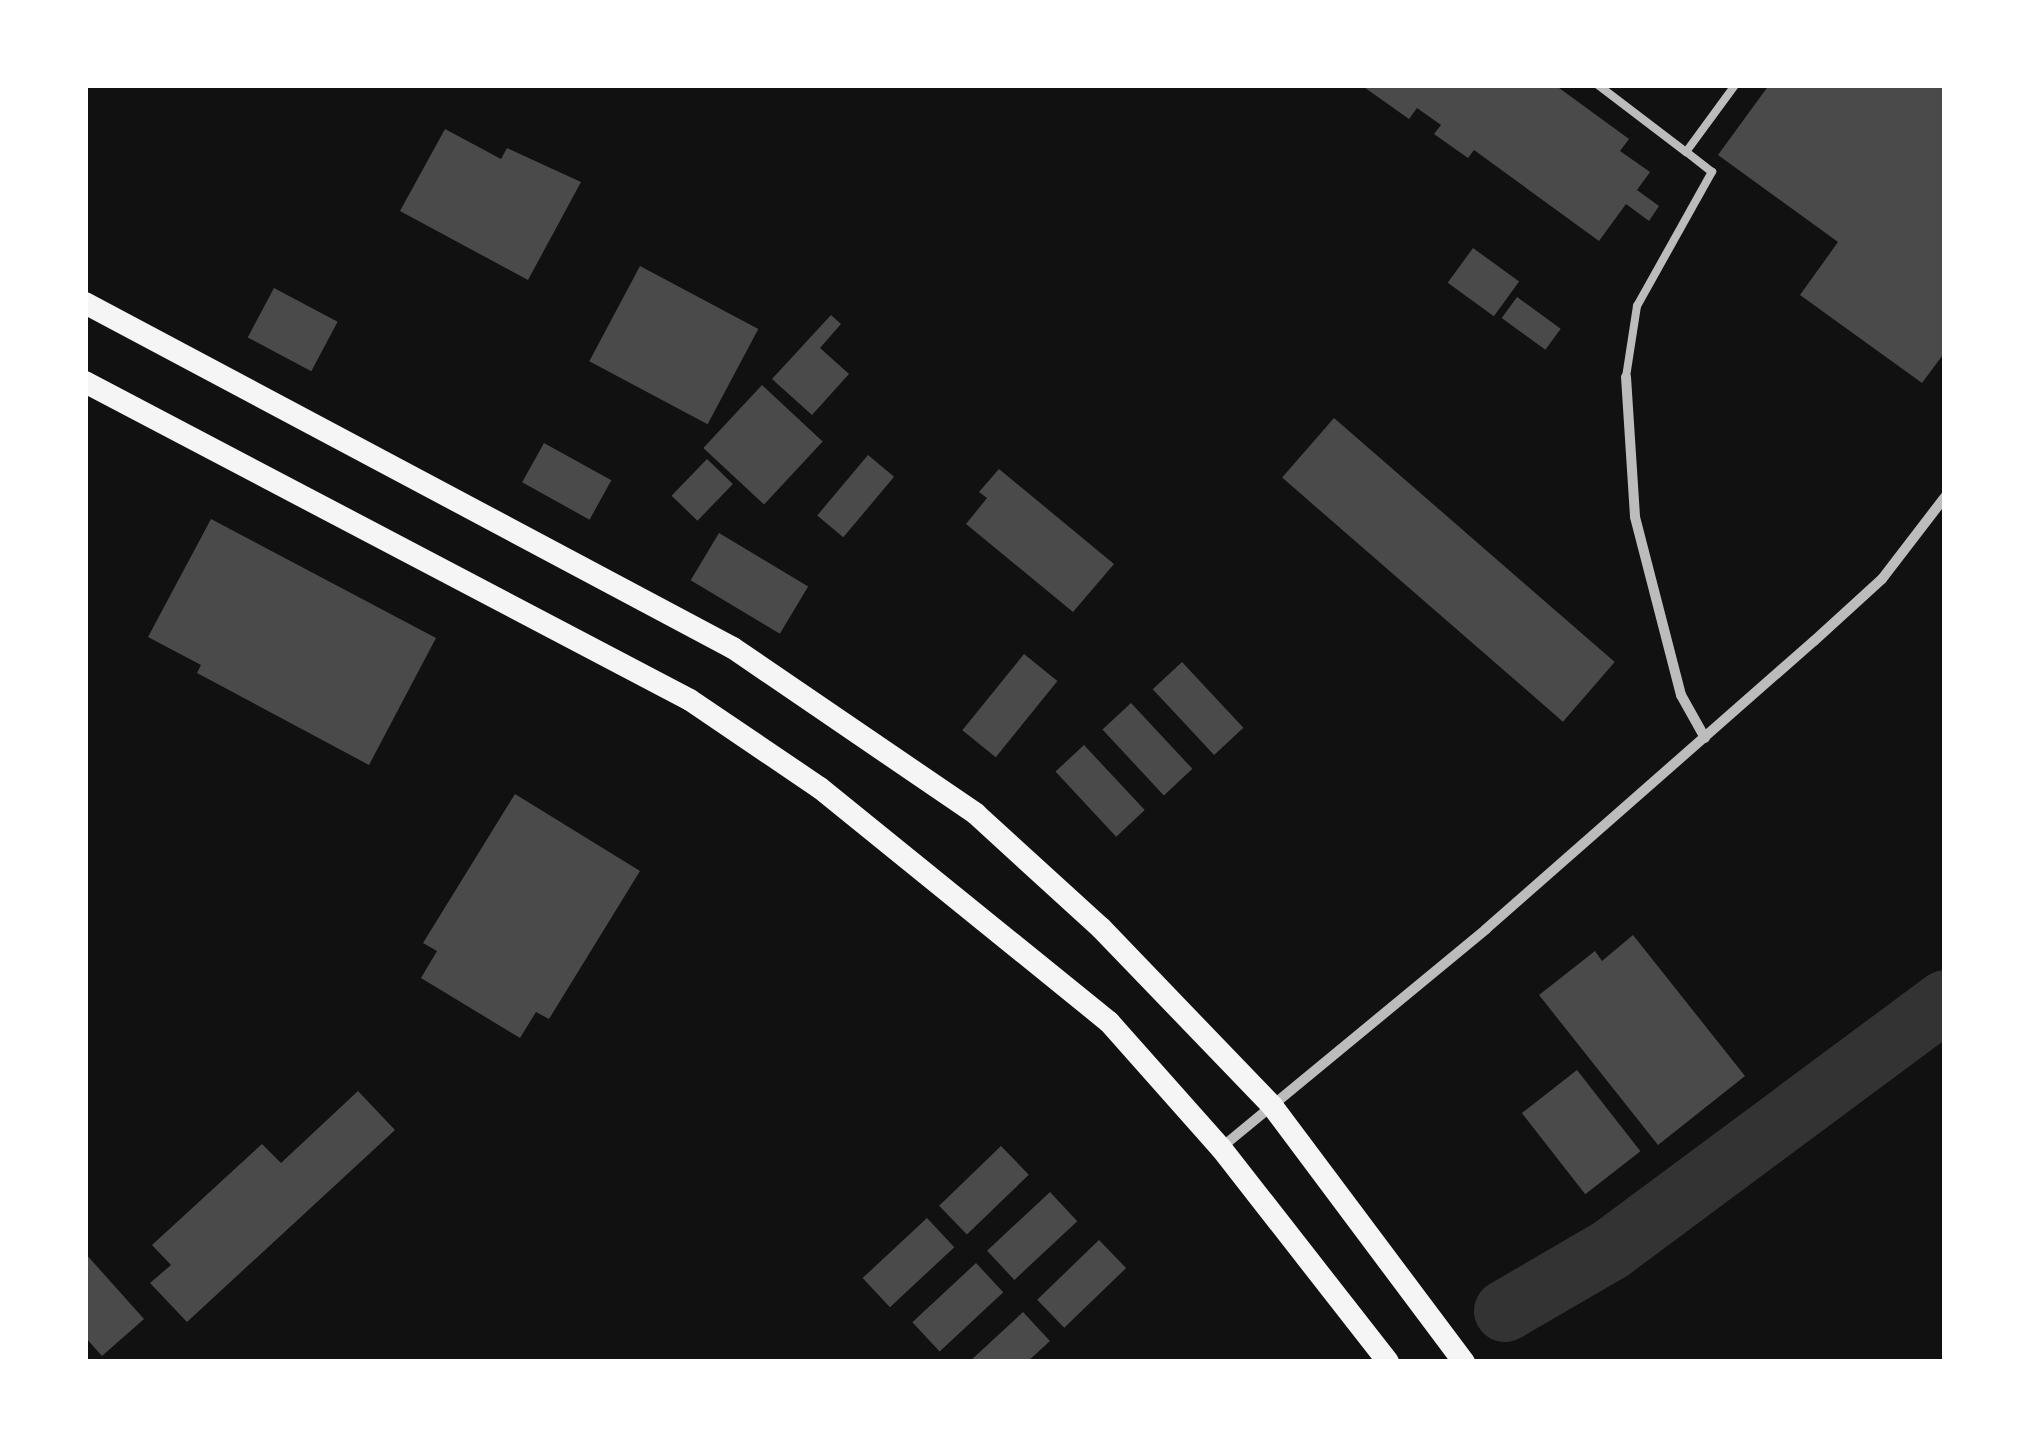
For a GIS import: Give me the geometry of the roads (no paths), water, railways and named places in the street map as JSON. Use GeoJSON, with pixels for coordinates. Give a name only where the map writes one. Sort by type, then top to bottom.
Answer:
{"type":"FeatureCollection","features":[{"type":"Feature","properties":{"kind":"highway"},"geometry":{"type":"LineString","coordinates":[[85,303],[733,648],[857,729],[976,814],[1101,928],[1273,1107],[1464,1362]]}},
{"type":"Feature","properties":{"kind":"highway"},"geometry":{"type":"LineString","coordinates":[[85,382],[690,700],[836,800],[1108,1022],[1221,1148],[1388,1362]]}},
{"type":"Feature","properties":{"kind":"street"},"geometry":{"type":"LineString","coordinates":[[1626,377],[1635,516],[1681,695],[1705,738]]}},
{"type":"Feature","properties":{"kind":"street"},"geometry":{"type":"LineString","coordinates":[[1221,1148],[1705,738],[1882,579],[1945,497]]}},
{"type":"Feature","properties":{"kind":"lane"},"geometry":{"type":"LineString","coordinates":[[1598,85],[1712,172],[1636,306],[1626,377]]}},
{"type":"Feature","properties":{"kind":"lane"},"geometry":{"type":"LineString","coordinates":[[1686,152],[1736,85]]}},
{"type":"Feature","properties":{"kind":"waterway"},"geometry":{"type":"LineString","coordinates":[[1505,1311],[1610,1250],[1945,1001]]}}]}
